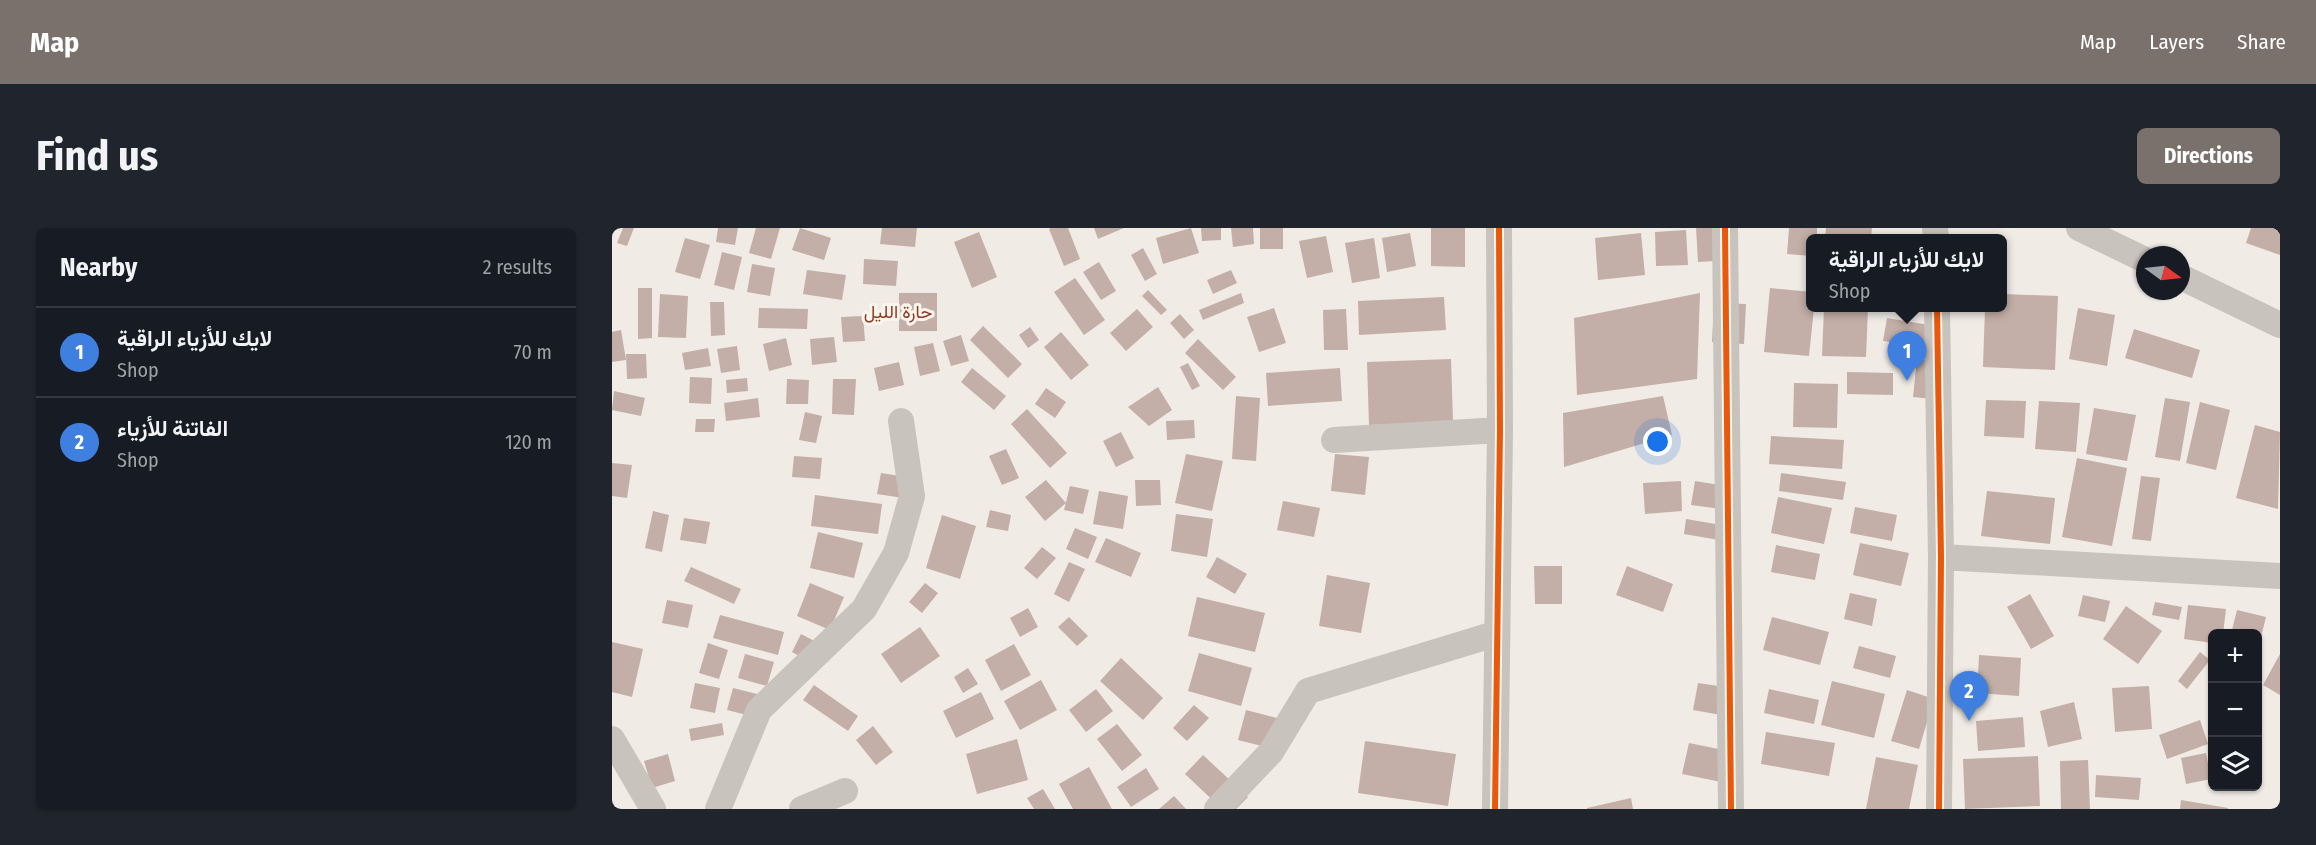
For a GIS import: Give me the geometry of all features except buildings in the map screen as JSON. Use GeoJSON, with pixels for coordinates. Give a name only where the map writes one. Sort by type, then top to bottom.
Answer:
{"type":"FeatureCollection","features":[{"type":"Feature","properties":{"kind":"street"},"geometry":{"type":"LineString","coordinates":[[1494,809],[1500,430],[1499,228]]}},
{"type":"Feature","properties":{"kind":"street"},"geometry":{"type":"LineString","coordinates":[[1725,228],[1731,809]]}},
{"type":"Feature","properties":{"kind":"street"},"geometry":{"type":"LineString","coordinates":[[2079,228],[2136,256]]}},
{"type":"Feature","properties":{"kind":"street"},"geometry":{"type":"LineString","coordinates":[[2190,281],[2280,325]]}},
{"type":"Feature","properties":{"kind":"street"},"geometry":{"type":"LineString","coordinates":[[1937,312],[1941,556],[1939,809],[1947,809]]}},
{"type":"Feature","properties":{"kind":"street"},"geometry":{"type":"LineString","coordinates":[[718,809],[759,710],[864,609],[896,553],[912,496],[901,421]]}},
{"type":"Feature","properties":{"kind":"street"},"geometry":{"type":"LineString","coordinates":[[1334,440],[1500,430]]}},
{"type":"Feature","properties":{"kind":"street"},"geometry":{"type":"LineString","coordinates":[[1941,556],[2280,576]]}},
{"type":"Feature","properties":{"kind":"street"},"geometry":{"type":"LineString","coordinates":[[1217,809],[1271,753],[1308,691],[1495,634]]}},
{"type":"Feature","properties":{"kind":"street"},"geometry":{"type":"LineString","coordinates":[[612,739],[653,809]]}},
{"type":"Feature","properties":{"kind":"street"},"geometry":{"type":"LineString","coordinates":[[802,809],[845,791]]}},
{"type":"Feature","properties":{"kind":"cycle path"},"geometry":{"type":"LineString","coordinates":[[1495,809],[1500,430],[1499,228]]}},
{"type":"Feature","properties":{"kind":"cycle path"},"geometry":{"type":"LineString","coordinates":[[1725,228],[1731,809]]}},
{"type":"Feature","properties":{"kind":"cycle path"},"geometry":{"type":"LineString","coordinates":[[1937,312],[1941,557],[1939,809]]}},
{"type":"Feature","properties":{"kind":"place","name":"لايك للأزياء الراقية"},"geometry":{"type":"Point","coordinates":[1907,381]}},
{"type":"Feature","properties":{"kind":"place","name":"الفاتنة للأزياء"},"geometry":{"type":"Point","coordinates":[1969,721]}},
{"type":"Feature","properties":{"kind":"district","name":"حارة الليل"},"geometry":{"type":"Point","coordinates":[898,312]}}]}
